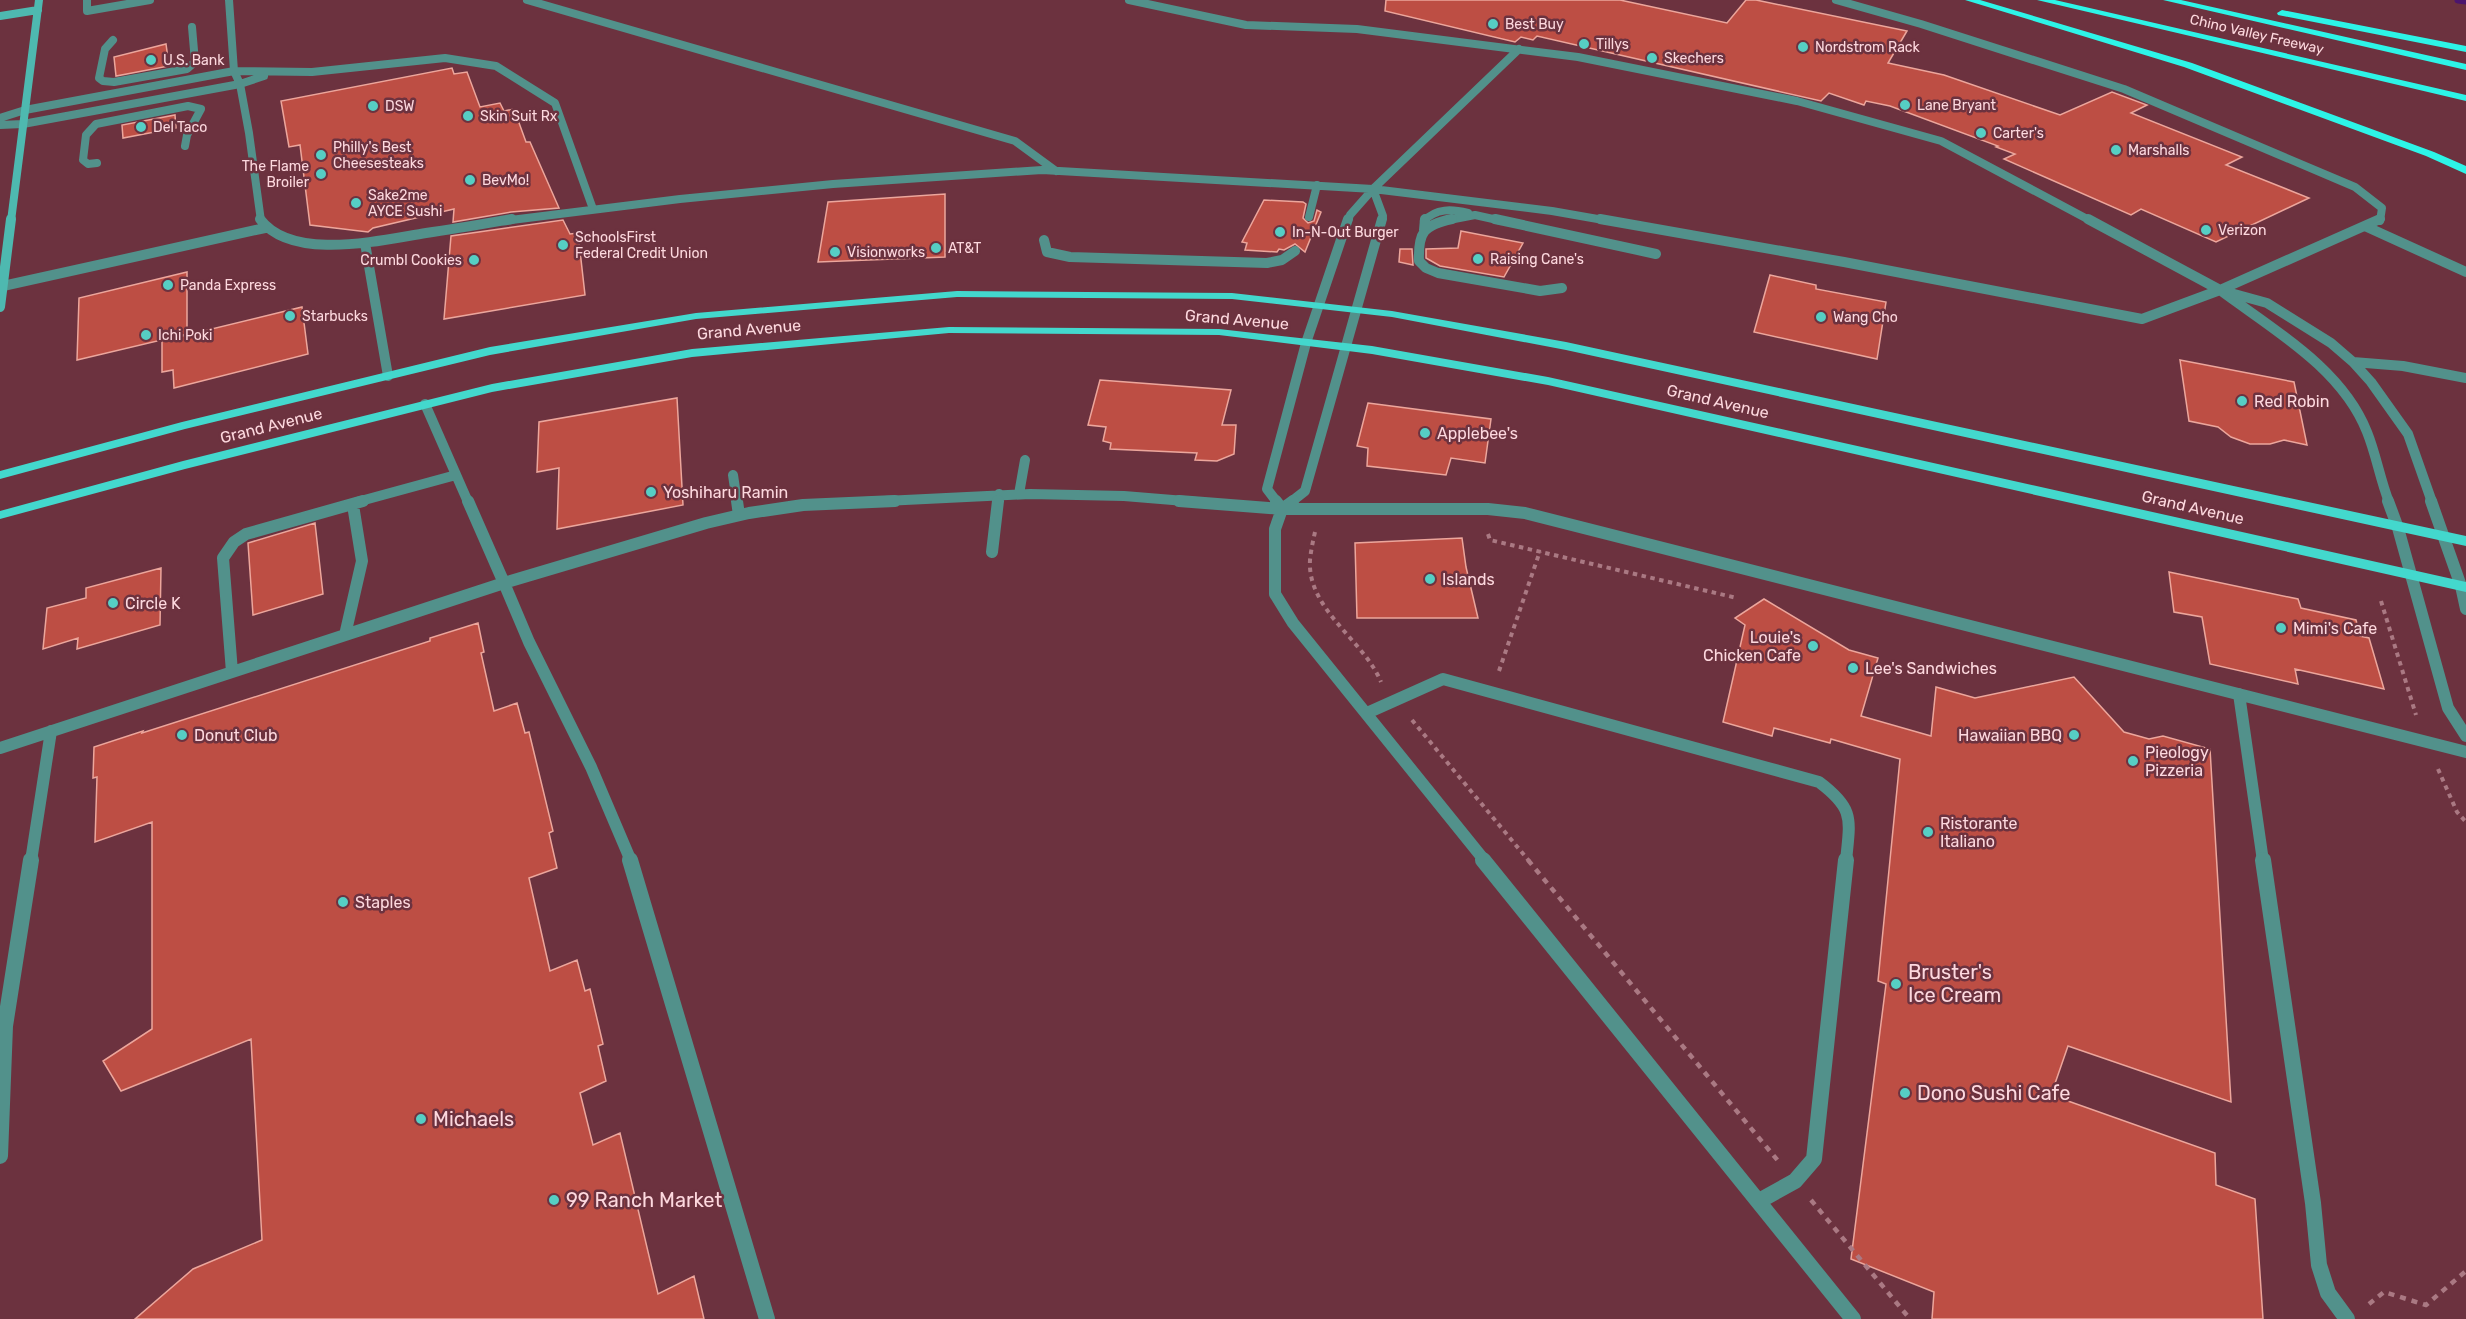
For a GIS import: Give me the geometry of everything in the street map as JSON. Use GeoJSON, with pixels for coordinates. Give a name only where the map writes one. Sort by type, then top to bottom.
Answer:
{"type":"FeatureCollection","features":[{"type":"Feature","properties":{"kind":"highway"},"geometry":{"type":"LineString","coordinates":[[1970,0],[2188,65],[2430,154],[2466,170]]}},
{"type":"Feature","properties":{"kind":"highway","name":"Chino Valley Freeway"},"geometry":{"type":"LineString","coordinates":[[2042,0],[2466,98]]}},
{"type":"Feature","properties":{"kind":"highway","name":"Chino Valley Freeway"},"geometry":{"type":"LineString","coordinates":[[2168,0],[2466,67]]}},
{"type":"Feature","properties":{"kind":"highway"},"geometry":{"type":"LineString","coordinates":[[2214,0],[2260,9]]}},
{"type":"Feature","properties":{"kind":"highway"},"geometry":{"type":"LineString","coordinates":[[2271,11],[2466,49]]}},
{"type":"Feature","properties":{"kind":"main road"},"geometry":{"type":"LineString","coordinates":[[0,307],[39,0]]}},
{"type":"Feature","properties":{"kind":"main road"},"geometry":{"type":"LineString","coordinates":[[0,16],[38,10]]}},
{"type":"Feature","properties":{"kind":"main road","name":"Grand Avenue"},"geometry":{"type":"LineString","coordinates":[[0,475],[182,426],[490,351],[696,316],[957,294],[1232,296],[1392,314],[1576,348],[2466,541]]}},
{"type":"Feature","properties":{"kind":"main road","name":"Grand Avenue"},"geometry":{"type":"LineString","coordinates":[[0,515],[183,465],[492,388],[692,352],[948,330],[1219,332],[1470,366],[1559,384],[2464,587]]}},
{"type":"Feature","properties":{"kind":"lane"},"geometry":{"type":"LineString","coordinates":[[87,0],[87,10],[150,0]]}},
{"type":"Feature","properties":{"kind":"lane"},"geometry":{"type":"LineString","coordinates":[[229,0],[234,71],[240,84],[249,133],[260,220],[265,228],[275,235],[306,242],[365,243],[533,216],[840,183],[1056,171],[1373,189],[1552,211],[1844,262],[2142,319],[2220,290],[2380,221],[2382,208],[2355,187],[2175,109],[2124,89],[1932,27],[1836,0]]}},
{"type":"Feature","properties":{"kind":"lane"},"geometry":{"type":"LineString","coordinates":[[527,0],[1015,141],[1056,171]]}},
{"type":"Feature","properties":{"kind":"lane"},"geometry":{"type":"LineString","coordinates":[[1129,0],[1246,25],[1357,29],[1578,57],[1797,101],[1941,141],[2220,290],[2302,351],[2319,366],[2352,404],[2367,432],[2378,473],[2398,528],[2448,708],[2466,736]]}},
{"type":"Feature","properties":{"kind":"lane"},"geometry":{"type":"LineString","coordinates":[[113,40],[105,50],[99,78],[114,82],[187,69],[195,62],[192,27]]}},
{"type":"Feature","properties":{"kind":"lane"},"geometry":{"type":"LineString","coordinates":[[1282,509],[1267,489],[1306,343],[1350,215],[1373,189],[1519,50]]}},
{"type":"Feature","properties":{"kind":"lane"},"geometry":{"type":"LineString","coordinates":[[0,118],[25,110],[234,71],[312,72],[445,58],[496,66],[555,103],[593,209]]}},
{"type":"Feature","properties":{"kind":"lane"},"geometry":{"type":"LineString","coordinates":[[0,125],[23,124],[240,84],[273,73]]}},
{"type":"Feature","properties":{"kind":"lane"},"geometry":{"type":"LineString","coordinates":[[97,163],[88,164],[83,160],[87,129],[96,124],[188,106],[197,107],[201,109],[200,114],[188,129],[185,146]]}},
{"type":"Feature","properties":{"kind":"lane"},"geometry":{"type":"LineString","coordinates":[[1309,218],[1317,185]]}},
{"type":"Feature","properties":{"kind":"lane"},"geometry":{"type":"LineString","coordinates":[[1373,189],[1383,216],[1305,491],[1282,509],[1275,529],[1275,594],[1293,623],[1853,1319]]}},
{"type":"Feature","properties":{"kind":"lane"},"geometry":{"type":"LineString","coordinates":[[1562,288],[1540,291],[1438,273],[1426,268],[1419,261],[1418,242],[1424,230],[1438,222],[1475,214],[1656,254]]}},
{"type":"Feature","properties":{"kind":"lane"},"geometry":{"type":"LineString","coordinates":[[2367,227],[2466,272]]}},
{"type":"Feature","properties":{"kind":"lane"},"geometry":{"type":"LineString","coordinates":[[3,286],[265,228]]}},
{"type":"Feature","properties":{"kind":"lane"},"geometry":{"type":"LineString","coordinates":[[1044,240],[1047,252],[1070,257],[1267,263],[1282,260],[1295,251]]}},
{"type":"Feature","properties":{"kind":"lane"},"geometry":{"type":"LineString","coordinates":[[365,243],[388,376]]}},
{"type":"Feature","properties":{"kind":"lane"},"geometry":{"type":"LineString","coordinates":[[2220,290],[2267,303],[2331,343],[2371,382],[2408,434],[2464,587],[2466,609]]}},
{"type":"Feature","properties":{"kind":"lane"},"geometry":{"type":"LineString","coordinates":[[2353,362],[2403,366],[2466,378]]}},
{"type":"Feature","properties":{"kind":"lane"},"geometry":{"type":"LineString","coordinates":[[425,404],[529,642],[591,766],[633,867],[767,1319]]}},
{"type":"Feature","properties":{"kind":"lane"},"geometry":{"type":"LineString","coordinates":[[1019,494],[1025,460]]}},
{"type":"Feature","properties":{"kind":"lane"},"geometry":{"type":"LineString","coordinates":[[232,672],[223,558],[230,544],[237,537],[456,475]]}},
{"type":"Feature","properties":{"kind":"lane"},"geometry":{"type":"LineString","coordinates":[[733,475],[739,515]]}},
{"type":"Feature","properties":{"kind":"lane"},"geometry":{"type":"LineString","coordinates":[[992,552],[999,494]]}},
{"type":"Feature","properties":{"kind":"lane"},"geometry":{"type":"LineString","coordinates":[[0,748],[504,583],[672,532],[739,515],[803,506],[1019,494],[1124,496],[1282,509],[1488,509],[1525,513],[2466,752]]}},
{"type":"Feature","properties":{"kind":"lane"},"geometry":{"type":"LineString","coordinates":[[345,635],[362,561],[353,505]]}},
{"type":"Feature","properties":{"kind":"lane"},"geometry":{"type":"LineString","coordinates":[[1367,713],[1443,679],[1819,782],[1840,798],[1850,820],[1814,1158],[1795,1181],[1759,1201]]}},
{"type":"Feature","properties":{"kind":"lane"},"geometry":{"type":"LineString","coordinates":[[2239,694],[2313,1203],[2319,1264],[2323,1285],[2334,1305],[2348,1319]]}},
{"type":"Feature","properties":{"kind":"lane"},"geometry":{"type":"LineString","coordinates":[[0,1156],[5,1026],[51,731]]}},
{"type":"Feature","properties":{"kind":"path"},"geometry":{"type":"LineString","coordinates":[[1275,529],[1323,532]]}},
{"type":"Feature","properties":{"kind":"path"},"geometry":{"type":"LineString","coordinates":[[1315,531],[1310,561],[1314,585],[1329,612],[1375,667],[1378,678],[1910,1319]]}},
{"type":"Feature","properties":{"kind":"path"},"geometry":{"type":"LineString","coordinates":[[1488,533],[1490,540],[1737,597]]}},
{"type":"Feature","properties":{"kind":"path"},"geometry":{"type":"LineString","coordinates":[[1498,674],[1540,551]]}},
{"type":"Feature","properties":{"kind":"path"},"geometry":{"type":"LineString","coordinates":[[2367,1306],[2384,1292],[2426,1305],[2466,1271]]}},
{"type":"Feature","properties":{"kind":"building"},"geometry":{"type":"Polygon","coordinates":[[[1386,0],[1620,0],[1727,23],[1746,0],[1756,0],[1907,31],[1888,63],[1944,75],[2060,115],[2112,92],[2147,105],[2131,113],[2242,157],[2226,165],[2309,198],[2216,242],[2141,209],[2131,215],[2004,159],[2015,154],[1996,147],[1998,146],[1890,106],[1866,101],[1864,105],[1829,93],[1821,101],[1537,36],[1533,40],[1521,37],[1515,42],[1385,11],[1386,0]]]}},
{"type":"Feature","properties":{"kind":"building","name":"U.S. Bank"},"geometry":{"type":"Polygon","coordinates":[[[166,44],[169,66],[116,76],[114,57],[166,44]]]}},
{"type":"Feature","properties":{"kind":"building"},"geometry":{"type":"Polygon","coordinates":[[[452,68],[454,74],[467,72],[480,107],[500,103],[504,111],[514,109],[526,142],[530,142],[559,208],[511,212],[453,222],[454,209],[373,228],[368,232],[310,225],[300,145],[289,147],[281,101],[452,68]]]}},
{"type":"Feature","properties":{"kind":"building","name":"Del Taco"},"geometry":{"type":"Polygon","coordinates":[[[175,115],[176,128],[123,138],[122,125],[175,115]]]}},
{"type":"Feature","properties":{"kind":"building"},"geometry":{"type":"Polygon","coordinates":[[[945,194],[945,257],[818,262],[828,202],[945,194]]]}},
{"type":"Feature","properties":{"kind":"building","name":"In-N-Out Burger"},"geometry":{"type":"Polygon","coordinates":[[[1264,200],[1303,202],[1306,204],[1303,218],[1308,223],[1314,221],[1317,210],[1321,212],[1305,252],[1295,244],[1284,250],[1279,249],[1277,252],[1245,250],[1247,243],[1242,242],[1264,200]]]}},
{"type":"Feature","properties":{"kind":"building"},"geometry":{"type":"Polygon","coordinates":[[[563,220],[570,234],[578,233],[585,295],[444,319],[451,236],[563,220]]]}},
{"type":"Feature","properties":{"kind":"building","name":"Raising Cane's"},"geometry":{"type":"Polygon","coordinates":[[[1461,231],[1523,243],[1504,277],[1440,266],[1426,258],[1426,249],[1458,248],[1461,231]]]}},
{"type":"Feature","properties":{"kind":"building"},"geometry":{"type":"Polygon","coordinates":[[[1400,249],[1412,249],[1413,265],[1399,262],[1400,249]]]}},
{"type":"Feature","properties":{"kind":"building"},"geometry":{"type":"Polygon","coordinates":[[[187,272],[187,334],[77,360],[79,298],[187,272]]]}},
{"type":"Feature","properties":{"kind":"building","name":"Wang Cho"},"geometry":{"type":"Polygon","coordinates":[[[1770,275],[1816,285],[1816,289],[1886,302],[1877,359],[1754,332],[1770,275]]]}},
{"type":"Feature","properties":{"kind":"building"},"geometry":{"type":"Polygon","coordinates":[[[302,307],[308,354],[174,388],[173,370],[162,372],[162,341],[302,307]]]}},
{"type":"Feature","properties":{"kind":"building","name":"Red Robin"},"geometry":{"type":"Polygon","coordinates":[[[2180,360],[2294,382],[2307,445],[2284,440],[2270,444],[2250,444],[2231,437],[2218,427],[2189,421],[2180,360]]]}},
{"type":"Feature","properties":{"kind":"building"},"geometry":{"type":"Polygon","coordinates":[[[1100,380],[1231,390],[1222,425],[1236,425],[1234,454],[1217,461],[1195,460],[1197,453],[1110,449],[1111,443],[1103,441],[1106,427],[1088,425],[1100,380]]]}},
{"type":"Feature","properties":{"kind":"building"},"geometry":{"type":"Polygon","coordinates":[[[677,398],[683,505],[557,529],[559,468],[537,472],[539,422],[677,398]]]}},
{"type":"Feature","properties":{"kind":"building","name":"Applebee's"},"geometry":{"type":"Polygon","coordinates":[[[1368,403],[1491,419],[1485,463],[1451,458],[1446,475],[1367,466],[1368,448],[1357,446],[1368,403]]]}},
{"type":"Feature","properties":{"kind":"building"},"geometry":{"type":"Polygon","coordinates":[[[315,523],[323,594],[253,615],[248,543],[315,523]]]}},
{"type":"Feature","properties":{"kind":"building","name":"Islands"},"geometry":{"type":"Polygon","coordinates":[[[1462,538],[1478,618],[1357,618],[1355,543],[1462,538]]]}},
{"type":"Feature","properties":{"kind":"building","name":"Circle K"},"geometry":{"type":"Polygon","coordinates":[[[161,568],[160,625],[77,649],[78,638],[43,649],[47,608],[86,598],[86,588],[161,568]]]}},
{"type":"Feature","properties":{"kind":"building","name":"Mimi's Cafe"},"geometry":{"type":"Polygon","coordinates":[[[2169,572],[2298,599],[2301,608],[2356,620],[2360,636],[2369,638],[2384,689],[2295,669],[2298,684],[2210,664],[2202,617],[2174,612],[2169,572]]]}},
{"type":"Feature","properties":{"kind":"building"},"geometry":{"type":"Polygon","coordinates":[[[1764,599],[1849,650],[1878,658],[1861,716],[1931,736],[1936,687],[1975,698],[2074,677],[2124,732],[2149,739],[2163,736],[2210,749],[2231,1102],[2068,1046],[2051,1095],[2215,1153],[2216,1185],[2255,1199],[2263,1319],[1932,1319],[1934,1292],[1851,1259],[1886,984],[1878,981],[1900,759],[1831,739],[1830,743],[1774,728],[1772,736],[1723,722],[1745,625],[1735,618],[1764,599]]]}},
{"type":"Feature","properties":{"kind":"building"},"geometry":{"type":"Polygon","coordinates":[[[478,623],[484,652],[481,653],[494,711],[517,703],[525,733],[529,732],[553,831],[549,833],[557,868],[529,878],[550,971],[577,960],[585,991],[590,989],[603,1044],[598,1046],[606,1081],[580,1093],[593,1145],[620,1133],[658,1294],[694,1276],[704,1319],[135,1319],[193,1269],[262,1240],[251,1039],[121,1091],[103,1061],[152,1029],[152,822],[95,842],[97,777],[93,778],[94,747],[430,641],[430,638],[478,623]]]}},
{"type":"Feature","properties":{"kind":"waterway"},"geometry":{"type":"LineString","coordinates":[[2458,0],[2466,1]]}},
{"type":"Feature","properties":{"kind":"place","name":"Best Buy"},"geometry":{"type":"Point","coordinates":[1493,24]}},
{"type":"Feature","properties":{"kind":"place","name":"Tillys"},"geometry":{"type":"Point","coordinates":[1584,44]}},
{"type":"Feature","properties":{"kind":"place","name":"Nordstrom Rack"},"geometry":{"type":"Point","coordinates":[1803,47]}},
{"type":"Feature","properties":{"kind":"place","name":"Skechers"},"geometry":{"type":"Point","coordinates":[1652,58]}},
{"type":"Feature","properties":{"kind":"place","name":"U.S. Bank"},"geometry":{"type":"Point","coordinates":[151,60]}},
{"type":"Feature","properties":{"kind":"place","name":"Lane Bryant"},"geometry":{"type":"Point","coordinates":[1905,105]}},
{"type":"Feature","properties":{"kind":"place","name":"DSW"},"geometry":{"type":"Point","coordinates":[373,106]}},
{"type":"Feature","properties":{"kind":"place","name":"Skin Suit Rx"},"geometry":{"type":"Point","coordinates":[468,116]}},
{"type":"Feature","properties":{"kind":"place","name":"Del Taco"},"geometry":{"type":"Point","coordinates":[141,127]}},
{"type":"Feature","properties":{"kind":"place","name":"Carter's"},"geometry":{"type":"Point","coordinates":[1981,133]}},
{"type":"Feature","properties":{"kind":"place","name":"Marshalls"},"geometry":{"type":"Point","coordinates":[2116,150]}},
{"type":"Feature","properties":{"kind":"place","name":"Philly's Best Cheesesteaks"},"geometry":{"type":"Point","coordinates":[321,155]}},
{"type":"Feature","properties":{"kind":"place","name":"The Flame Broiler"},"geometry":{"type":"Point","coordinates":[321,174]}},
{"type":"Feature","properties":{"kind":"place","name":"BevMo!"},"geometry":{"type":"Point","coordinates":[470,180]}},
{"type":"Feature","properties":{"kind":"place","name":"Sake2me AYCE Sushi"},"geometry":{"type":"Point","coordinates":[356,203]}},
{"type":"Feature","properties":{"kind":"place","name":"Verizon"},"geometry":{"type":"Point","coordinates":[2206,230]}},
{"type":"Feature","properties":{"kind":"place","name":"In-N-Out Burger"},"geometry":{"type":"Point","coordinates":[1280,232]}},
{"type":"Feature","properties":{"kind":"place","name":"SchoolsFirst Federal Credit Union"},"geometry":{"type":"Point","coordinates":[563,245]}},
{"type":"Feature","properties":{"kind":"place","name":"AT&T"},"geometry":{"type":"Point","coordinates":[936,248]}},
{"type":"Feature","properties":{"kind":"place","name":"Visionworks"},"geometry":{"type":"Point","coordinates":[835,252]}},
{"type":"Feature","properties":{"kind":"place","name":"Raising Cane's"},"geometry":{"type":"Point","coordinates":[1478,259]}},
{"type":"Feature","properties":{"kind":"place","name":"Crumbl Cookies"},"geometry":{"type":"Point","coordinates":[474,260]}},
{"type":"Feature","properties":{"kind":"place","name":"Panda Express"},"geometry":{"type":"Point","coordinates":[168,285]}},
{"type":"Feature","properties":{"kind":"place","name":"Starbucks"},"geometry":{"type":"Point","coordinates":[290,316]}},
{"type":"Feature","properties":{"kind":"place","name":"Wang Cho"},"geometry":{"type":"Point","coordinates":[1821,317]}},
{"type":"Feature","properties":{"kind":"place","name":"Ichi Poki"},"geometry":{"type":"Point","coordinates":[146,335]}},
{"type":"Feature","properties":{"kind":"place","name":"Red Robin"},"geometry":{"type":"Point","coordinates":[2242,401]}},
{"type":"Feature","properties":{"kind":"place","name":"Applebee's"},"geometry":{"type":"Point","coordinates":[1425,433]}},
{"type":"Feature","properties":{"kind":"place","name":"Yoshiharu Ramin"},"geometry":{"type":"Point","coordinates":[651,492]}},
{"type":"Feature","properties":{"kind":"place","name":"Islands"},"geometry":{"type":"Point","coordinates":[1430,579]}},
{"type":"Feature","properties":{"kind":"place","name":"Circle K"},"geometry":{"type":"Point","coordinates":[113,603]}},
{"type":"Feature","properties":{"kind":"place","name":"Mimi's Cafe"},"geometry":{"type":"Point","coordinates":[2281,628]}},
{"type":"Feature","properties":{"kind":"place","name":"Louie's Chicken Cafe"},"geometry":{"type":"Point","coordinates":[1813,646]}},
{"type":"Feature","properties":{"kind":"place","name":"Lee's Sandwiches"},"geometry":{"type":"Point","coordinates":[1853,668]}},
{"type":"Feature","properties":{"kind":"place","name":"Donut Club"},"geometry":{"type":"Point","coordinates":[182,735]}},
{"type":"Feature","properties":{"kind":"place","name":"Hawaiian BBQ"},"geometry":{"type":"Point","coordinates":[2074,735]}},
{"type":"Feature","properties":{"kind":"place","name":"Pieology Pizzeria"},"geometry":{"type":"Point","coordinates":[2133,761]}},
{"type":"Feature","properties":{"kind":"place","name":"Ristorante Italiano"},"geometry":{"type":"Point","coordinates":[1928,832]}},
{"type":"Feature","properties":{"kind":"place","name":"Staples"},"geometry":{"type":"Point","coordinates":[343,902]}},
{"type":"Feature","properties":{"kind":"place","name":"Bruster's Ice Cream"},"geometry":{"type":"Point","coordinates":[1896,984]}},
{"type":"Feature","properties":{"kind":"place","name":"Dono Sushi Cafe"},"geometry":{"type":"Point","coordinates":[1905,1093]}},
{"type":"Feature","properties":{"kind":"place","name":"Michaels"},"geometry":{"type":"Point","coordinates":[421,1119]}},
{"type":"Feature","properties":{"kind":"place","name":"99 Ranch Market"},"geometry":{"type":"Point","coordinates":[554,1200]}}]}
